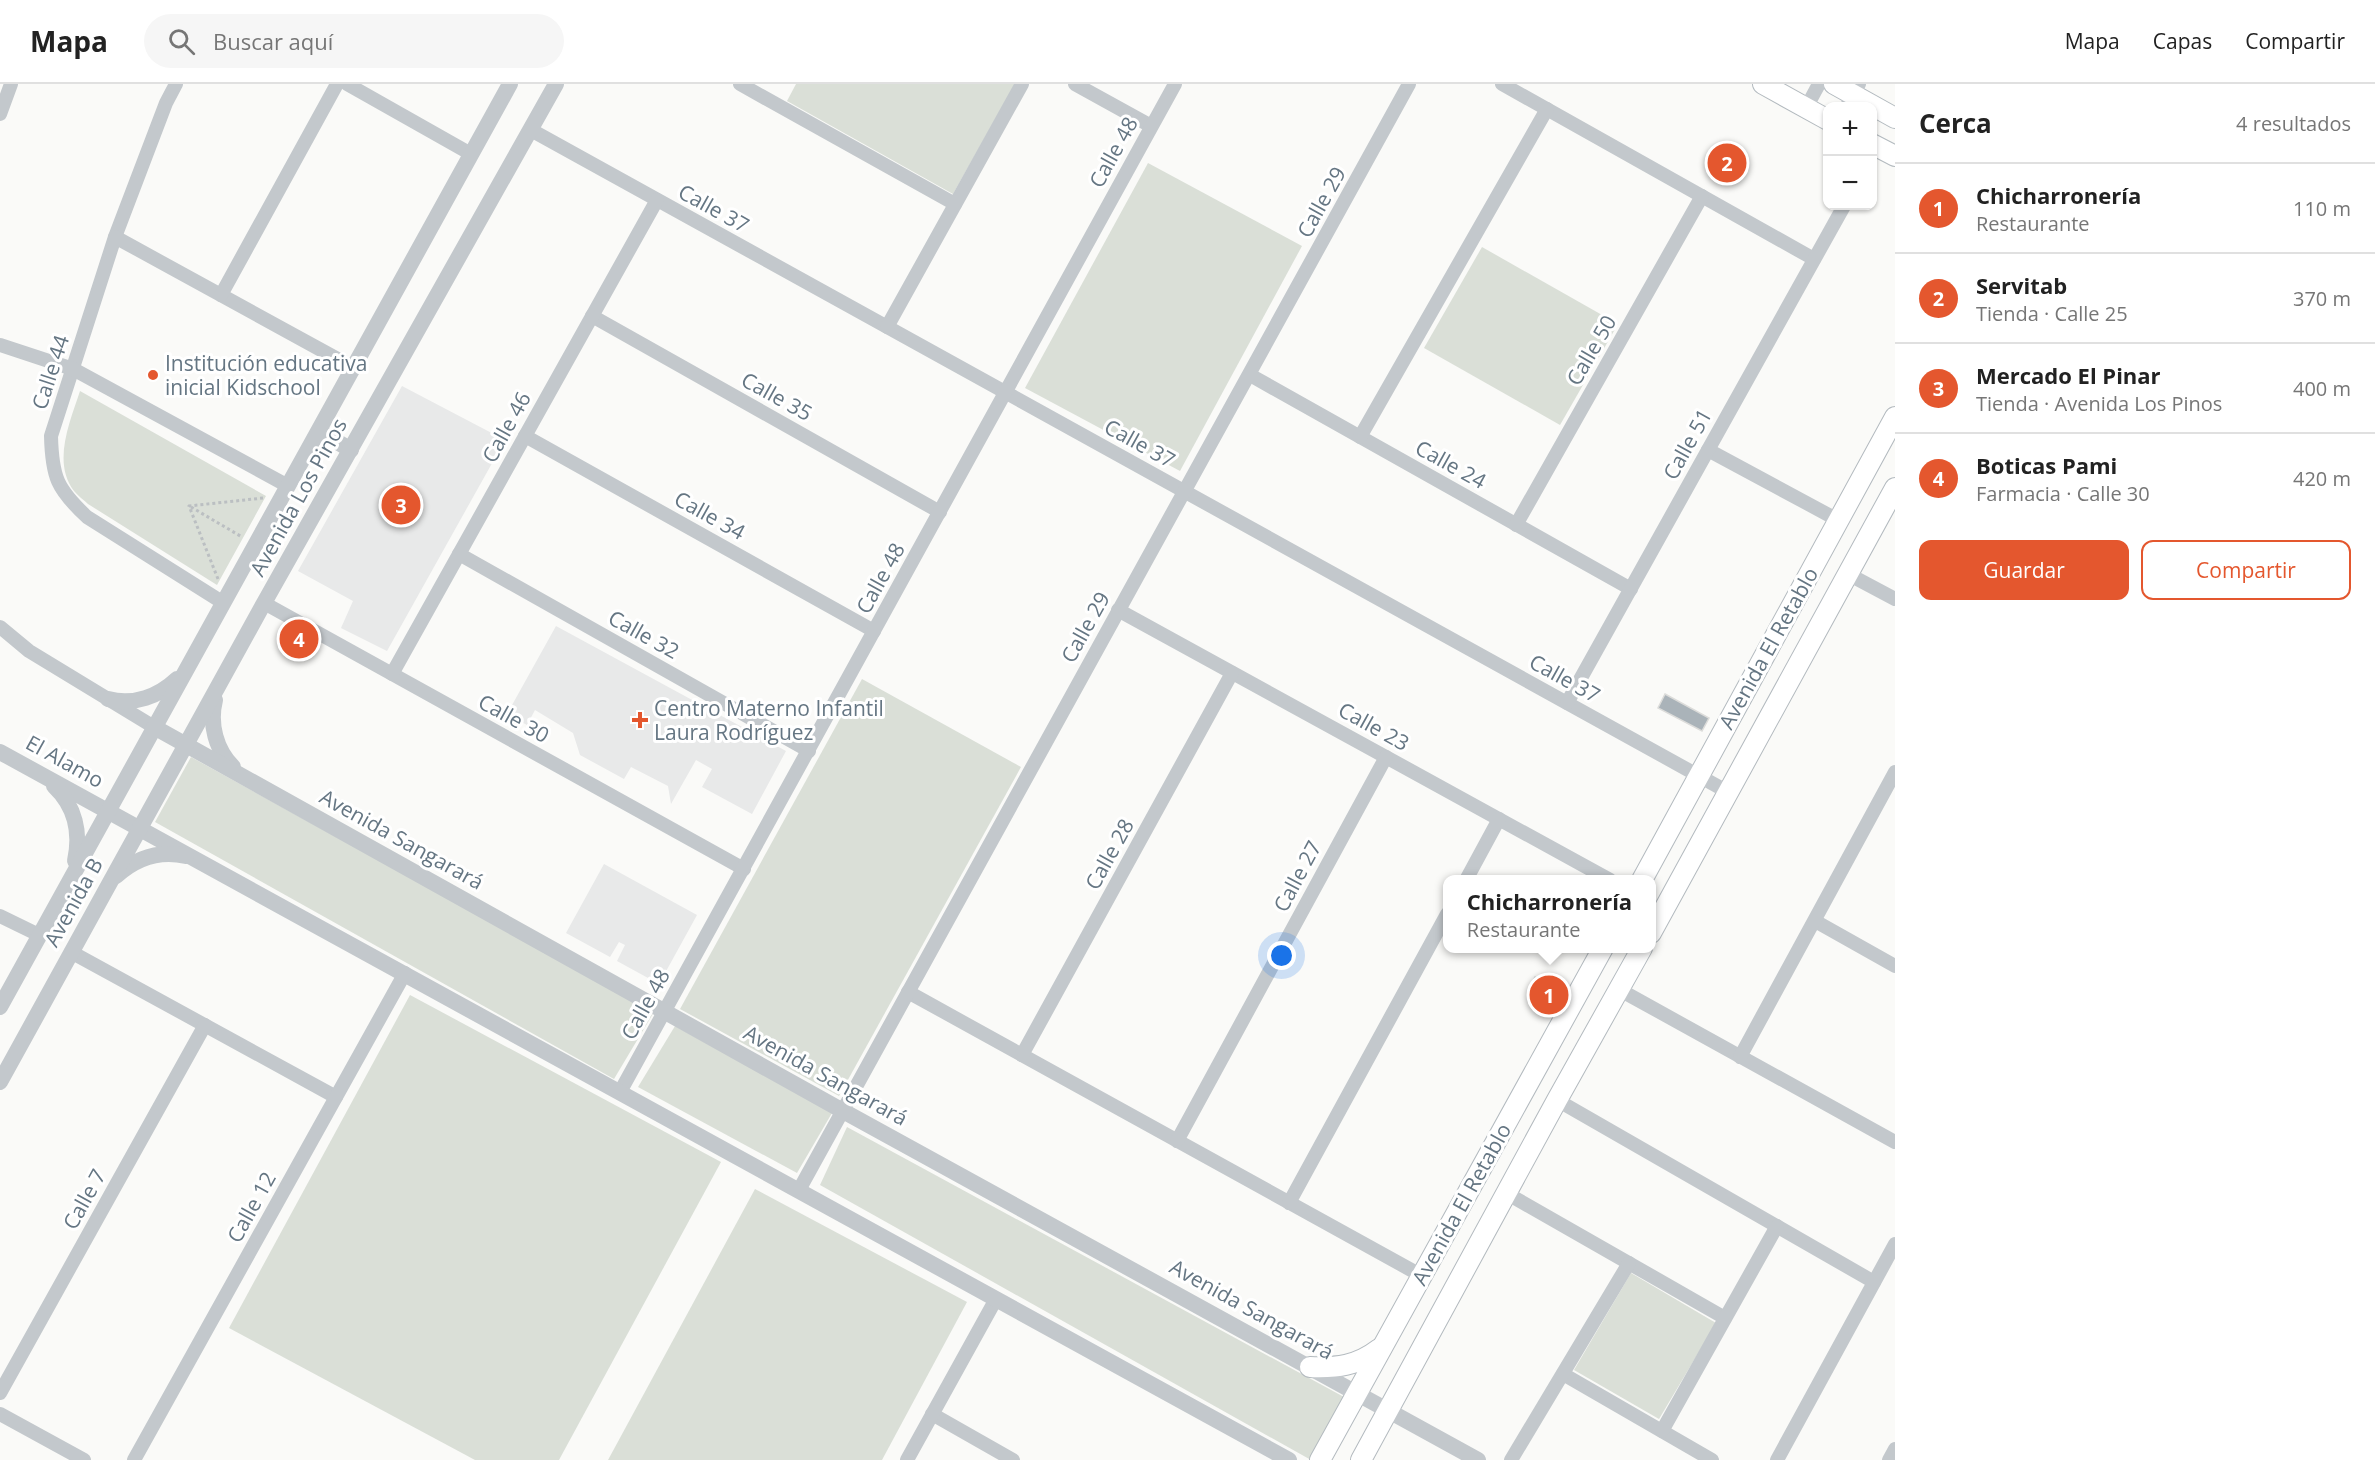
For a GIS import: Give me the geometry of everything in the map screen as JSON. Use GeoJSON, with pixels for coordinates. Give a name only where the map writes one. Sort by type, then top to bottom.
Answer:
{"type":"FeatureCollection","features":[{"type":"Feature","properties":{"kind":"main road"},"geometry":{"type":"LineString","coordinates":[[1763,84],[1823,118]]}},
{"type":"Feature","properties":{"kind":"main road"},"geometry":{"type":"LineString","coordinates":[[1834,84],[1895,118]]}},
{"type":"Feature","properties":{"kind":"main road"},"geometry":{"type":"LineString","coordinates":[[1877,149],[1895,156]]}},
{"type":"Feature","properties":{"kind":"main road","name":"Avenida El Retablo"},"geometry":{"type":"LineString","coordinates":[[1644,875],[1895,417]]}},
{"type":"Feature","properties":{"kind":"main road","name":"Avenida El Retablo"},"geometry":{"type":"LineString","coordinates":[[1656,924],[1895,488]]}},
{"type":"Feature","properties":{"kind":"main road","name":"Avenida El Retablo"},"geometry":{"type":"LineString","coordinates":[[1320,1460],[1600,953]]}},
{"type":"Feature","properties":{"kind":"main road","name":"Avenida El Retablo"},"geometry":{"type":"LineString","coordinates":[[1361,1460],[1639,953]]}},
{"type":"Feature","properties":{"kind":"main road"},"geometry":{"type":"LineString","coordinates":[[1310,1367],[1340,1367],[1355,1364],[1367,1359],[1383,1345]]}},
{"type":"Feature","properties":{"kind":"street"},"geometry":{"type":"LineString","coordinates":[[0,114],[12,84]]}},
{"type":"Feature","properties":{"kind":"street","name":"Calle 44"},"geometry":{"type":"LineString","coordinates":[[176,84],[166,103],[116,237],[51,436],[52,465],[58,483],[70,501],[87,517],[222,594]]}},
{"type":"Feature","properties":{"kind":"street"},"geometry":{"type":"LineString","coordinates":[[221,295],[337,84]]}},
{"type":"Feature","properties":{"kind":"street"},"geometry":{"type":"LineString","coordinates":[[347,84],[471,154]]}},
{"type":"Feature","properties":{"kind":"street","name":"Avenida Los Pinos"},"geometry":{"type":"LineString","coordinates":[[154,727],[187,667],[222,594],[255,545],[510,84]]}},
{"type":"Feature","properties":{"kind":"street","name":"Avenida Los Pinos"},"geometry":{"type":"LineString","coordinates":[[186,744],[556,84]]}},
{"type":"Feature","properties":{"kind":"street"},"geometry":{"type":"LineString","coordinates":[[740,84],[955,204]]}},
{"type":"Feature","properties":{"kind":"street"},"geometry":{"type":"LineString","coordinates":[[886,327],[1022,84]]}},
{"type":"Feature","properties":{"kind":"street"},"geometry":{"type":"LineString","coordinates":[[1075,84],[1151,126]]}},
{"type":"Feature","properties":{"kind":"street","name":"Calle 48"},"geometry":{"type":"LineString","coordinates":[[620,1092],[1175,84]]}},
{"type":"Feature","properties":{"kind":"street","name":"Calle 29"},"geometry":{"type":"LineString","coordinates":[[799,1190],[1409,84]]}},
{"type":"Feature","properties":{"kind":"street"},"geometry":{"type":"LineString","coordinates":[[1502,84],[1814,259]]}},
{"type":"Feature","properties":{"kind":"street"},"geometry":{"type":"LineString","coordinates":[[1806,108],[1819,84]]}},
{"type":"Feature","properties":{"kind":"street"},"geometry":{"type":"LineString","coordinates":[[1360,437],[1547,109]]}},
{"type":"Feature","properties":{"kind":"street","name":"Calle 37"},"geometry":{"type":"LineString","coordinates":[[531,130],[1728,792]]}},
{"type":"Feature","properties":{"kind":"street","name":"Calle 50"},"geometry":{"type":"LineString","coordinates":[[1516,525],[1702,196]]}},
{"type":"Feature","properties":{"kind":"street","name":"Calle 46"},"geometry":{"type":"LineString","coordinates":[[392,674],[657,200]]}},
{"type":"Feature","properties":{"kind":"street","name":"Calle 51"},"geometry":{"type":"LineString","coordinates":[[1568,703],[1842,210]]}},
{"type":"Feature","properties":{"kind":"street"},"geometry":{"type":"LineString","coordinates":[[116,237],[354,368]]}},
{"type":"Feature","properties":{"kind":"street","name":"Calle 35"},"geometry":{"type":"LineString","coordinates":[[592,316],[940,512]]}},
{"type":"Feature","properties":{"kind":"street"},"geometry":{"type":"LineString","coordinates":[[0,345],[73,369],[288,486]]}},
{"type":"Feature","properties":{"kind":"street","name":"Calle 24"},"geometry":{"type":"LineString","coordinates":[[1250,375],[1631,589]]}},
{"type":"Feature","properties":{"kind":"street"},"geometry":{"type":"LineString","coordinates":[[319,431],[351,450]]}},
{"type":"Feature","properties":{"kind":"street","name":"Calle 34"},"geometry":{"type":"LineString","coordinates":[[525,436],[874,631]]}},
{"type":"Feature","properties":{"kind":"street"},"geometry":{"type":"LineString","coordinates":[[1708,450],[1838,520]]}},
{"type":"Feature","properties":{"kind":"street","name":"Calle 32"},"geometry":{"type":"LineString","coordinates":[[459,554],[809,751]]}},
{"type":"Feature","properties":{"kind":"street"},"geometry":{"type":"LineString","coordinates":[[1848,574],[1895,599]]}},
{"type":"Feature","properties":{"kind":"street","name":"Calle 30"},"geometry":{"type":"LineString","coordinates":[[264,603],[744,869]]}},
{"type":"Feature","properties":{"kind":"street","name":"Calle 23"},"geometry":{"type":"LineString","coordinates":[[1118,610],[1603,875]]}},
{"type":"Feature","properties":{"kind":"street"},"geometry":{"type":"LineString","coordinates":[[0,627],[29,651],[154,727]]}},
{"type":"Feature","properties":{"kind":"street"},"geometry":{"type":"LineString","coordinates":[[108,699],[126,701],[149,697],[170,686],[187,667]]}},
{"type":"Feature","properties":{"kind":"street","name":"Calle 28"},"geometry":{"type":"LineString","coordinates":[[1022,1055],[1232,673]]}},
{"type":"Feature","properties":{"kind":"street"},"geometry":{"type":"LineString","coordinates":[[220,683],[213,708],[214,732],[229,763],[248,779]]}},
{"type":"Feature","properties":{"kind":"street","name":"Avenida Sangarará"},"geometry":{"type":"LineString","coordinates":[[154,727],[843,1111],[1478,1460]]}},
{"type":"Feature","properties":{"kind":"street","name":"Avenida B"},"geometry":{"type":"LineString","coordinates":[[0,1007],[154,727]]}},
{"type":"Feature","properties":{"kind":"street","name":"Avenida B"},"geometry":{"type":"LineString","coordinates":[[0,1082],[186,744]]}},
{"type":"Feature","properties":{"kind":"street","name":"El Alamo"},"geometry":{"type":"LineString","coordinates":[[0,752],[108,810]]}},
{"type":"Feature","properties":{"kind":"street","name":"Calle 27"},"geometry":{"type":"LineString","coordinates":[[1177,1141],[1386,757]]}},
{"type":"Feature","properties":{"kind":"street"},"geometry":{"type":"LineString","coordinates":[[37,772],[68,802],[76,824],[78,847],[70,879]]}},
{"type":"Feature","properties":{"kind":"street"},"geometry":{"type":"LineString","coordinates":[[1740,1057],[1894,778]]}},
{"type":"Feature","properties":{"kind":"street"},"geometry":{"type":"LineString","coordinates":[[108,810],[1289,1460]]}},
{"type":"Feature","properties":{"kind":"street"},"geometry":{"type":"LineString","coordinates":[[1468,875],[1499,819]]}},
{"type":"Feature","properties":{"kind":"street"},"geometry":{"type":"LineString","coordinates":[[106,889],[124,869],[156,855],[180,855],[204,863]]}},
{"type":"Feature","properties":{"kind":"street"},"geometry":{"type":"LineString","coordinates":[[0,916],[39,935]]}},
{"type":"Feature","properties":{"kind":"street"},"geometry":{"type":"LineString","coordinates":[[1289,1203],[1443,921]]}},
{"type":"Feature","properties":{"kind":"street"},"geometry":{"type":"LineString","coordinates":[[1815,921],[1895,966]]}},
{"type":"Feature","properties":{"kind":"street"},"geometry":{"type":"LineString","coordinates":[[72,952],[336,1097]]}},
{"type":"Feature","properties":{"kind":"street","name":"Calle 12"},"geometry":{"type":"LineString","coordinates":[[134,1460],[405,974]]}},
{"type":"Feature","properties":{"kind":"street"},"geometry":{"type":"LineString","coordinates":[[1620,990],[1895,1142]]}},
{"type":"Feature","properties":{"kind":"street"},"geometry":{"type":"LineString","coordinates":[[908,992],[1422,1276]]}},
{"type":"Feature","properties":{"kind":"street","name":"Calle 7"},"geometry":{"type":"LineString","coordinates":[[0,1393],[205,1025]]}},
{"type":"Feature","properties":{"kind":"street"},"geometry":{"type":"LineString","coordinates":[[1557,1100],[1874,1282]]}},
{"type":"Feature","properties":{"kind":"street"},"geometry":{"type":"LineString","coordinates":[[1506,1193],[1725,1318]]}},
{"type":"Feature","properties":{"kind":"street"},"geometry":{"type":"LineString","coordinates":[[1662,1431],[1777,1226]]}},
{"type":"Feature","properties":{"kind":"street"},"geometry":{"type":"LineString","coordinates":[[1777,1460],[1895,1244]]}},
{"type":"Feature","properties":{"kind":"street"},"geometry":{"type":"LineString","coordinates":[[1511,1460],[1629,1263]]}},
{"type":"Feature","properties":{"kind":"street"},"geometry":{"type":"LineString","coordinates":[[907,1460],[996,1299]]}},
{"type":"Feature","properties":{"kind":"street"},"geometry":{"type":"LineString","coordinates":[[1563,1374],[1712,1460]]}},
{"type":"Feature","properties":{"kind":"street"},"geometry":{"type":"LineString","coordinates":[[0,1414],[84,1460]]}},
{"type":"Feature","properties":{"kind":"street"},"geometry":{"type":"LineString","coordinates":[[932,1414],[1013,1460]]}},
{"type":"Feature","properties":{"kind":"street"},"geometry":{"type":"LineString","coordinates":[[1889,1460],[1895,1449]]}},
{"type":"Feature","properties":{"kind":"path"},"geometry":{"type":"LineString","coordinates":[[189,506],[267,498]]}},
{"type":"Feature","properties":{"kind":"path"},"geometry":{"type":"LineString","coordinates":[[189,506],[222,594]]}},
{"type":"Feature","properties":{"kind":"path"},"geometry":{"type":"LineString","coordinates":[[189,506],[255,545]]}},
{"type":"Feature","properties":{"kind":"shaded area"},"geometry":{"type":"Polygon","coordinates":[[[796,84],[1015,84],[953,194],[787,101],[796,84]]]}},
{"type":"Feature","properties":{"kind":"shaded area"},"geometry":{"type":"Polygon","coordinates":[[[1148,163],[1302,246],[1180,471],[1025,388],[1148,163]]]}},
{"type":"Feature","properties":{"kind":"shaded area"},"geometry":{"type":"Polygon","coordinates":[[[1482,247],[1618,324],[1560,425],[1424,348],[1482,247]]]}},
{"type":"Feature","properties":{"kind":"shaded area"},"geometry":{"type":"Polygon","coordinates":[[[402,386],[505,440],[387,651],[341,628],[353,601],[298,571],[402,386]]]}},
{"type":"Feature","properties":{"kind":"shaded area"},"geometry":{"type":"Polygon","coordinates":[[[80,391],[266,496],[217,585],[88,504],[74,491],[64,468],[64,455],[68,429],[80,391]]]}},
{"type":"Feature","properties":{"kind":"shaded area","name":"Centro Materno Infantil Laura Rodríguez"},"geometry":{"type":"Polygon","coordinates":[[[556,626],[786,751],[752,814],[702,787],[712,769],[696,760],[671,804],[668,786],[631,767],[624,779],[580,755],[573,733],[535,710],[527,725],[507,714],[556,626]]]}},
{"type":"Feature","properties":{"kind":"shaded area"},"geometry":{"type":"Polygon","coordinates":[[[862,679],[1021,767],[839,1096],[680,1009],[862,679]]]}},
{"type":"Feature","properties":{"kind":"shaded area"},"geometry":{"type":"Polygon","coordinates":[[[191,757],[654,1012],[614,1079],[155,822],[191,757]]]}},
{"type":"Feature","properties":{"kind":"shaded area"},"geometry":{"type":"Polygon","coordinates":[[[604,864],[697,915],[659,984],[617,961],[625,945],[619,942],[610,957],[566,933],[604,864]]]}},
{"type":"Feature","properties":{"kind":"shaded area"},"geometry":{"type":"Polygon","coordinates":[[[410,995],[721,1162],[559,1460],[475,1460],[229,1328],[410,995]]]}},
{"type":"Feature","properties":{"kind":"shaded area"},"geometry":{"type":"Polygon","coordinates":[[[675,1026],[832,1113],[797,1173],[638,1087],[675,1026]]]}},
{"type":"Feature","properties":{"kind":"shaded area"},"geometry":{"type":"Polygon","coordinates":[[[847,1127],[1344,1397],[1311,1460],[820,1185],[847,1127]]]}},
{"type":"Feature","properties":{"kind":"shaded area"},"geometry":{"type":"Polygon","coordinates":[[[755,1189],[967,1302],[882,1460],[608,1460],[755,1189]]]}},
{"type":"Feature","properties":{"kind":"shaded area"},"geometry":{"type":"Polygon","coordinates":[[[1631,1273],[1716,1323],[1659,1419],[1574,1370],[1631,1273]]]}},
{"type":"Feature","properties":{"kind":"building"},"geometry":{"type":"Polygon","coordinates":[[[1665,694],[1709,718],[1702,731],[1658,708],[1665,694]]]}},
{"type":"Feature","properties":{"kind":"building"},"geometry":{"type":"Polygon","coordinates":[[[1535,977],[1557,989],[1551,1000],[1529,988],[1535,977]]]}},
{"type":"Feature","properties":{"kind":"place","name":"Servitab"},"geometry":{"type":"Point","coordinates":[1727,163]}},
{"type":"Feature","properties":{"kind":"place","name":"Institución educativa inicial Kidschool"},"geometry":{"type":"Point","coordinates":[153,375]}},
{"type":"Feature","properties":{"kind":"place","name":"Mercado El Pinar"},"geometry":{"type":"Point","coordinates":[401,505]}},
{"type":"Feature","properties":{"kind":"place","name":"Boticas Pami"},"geometry":{"type":"Point","coordinates":[299,639]}},
{"type":"Feature","properties":{"kind":"place","name":"Centro Materno Infantil Laura Rodríguez"},"geometry":{"type":"Point","coordinates":[640,720]}},
{"type":"Feature","properties":{"kind":"place","name":"Chicharronería"},"geometry":{"type":"Point","coordinates":[1549,995]}}]}
